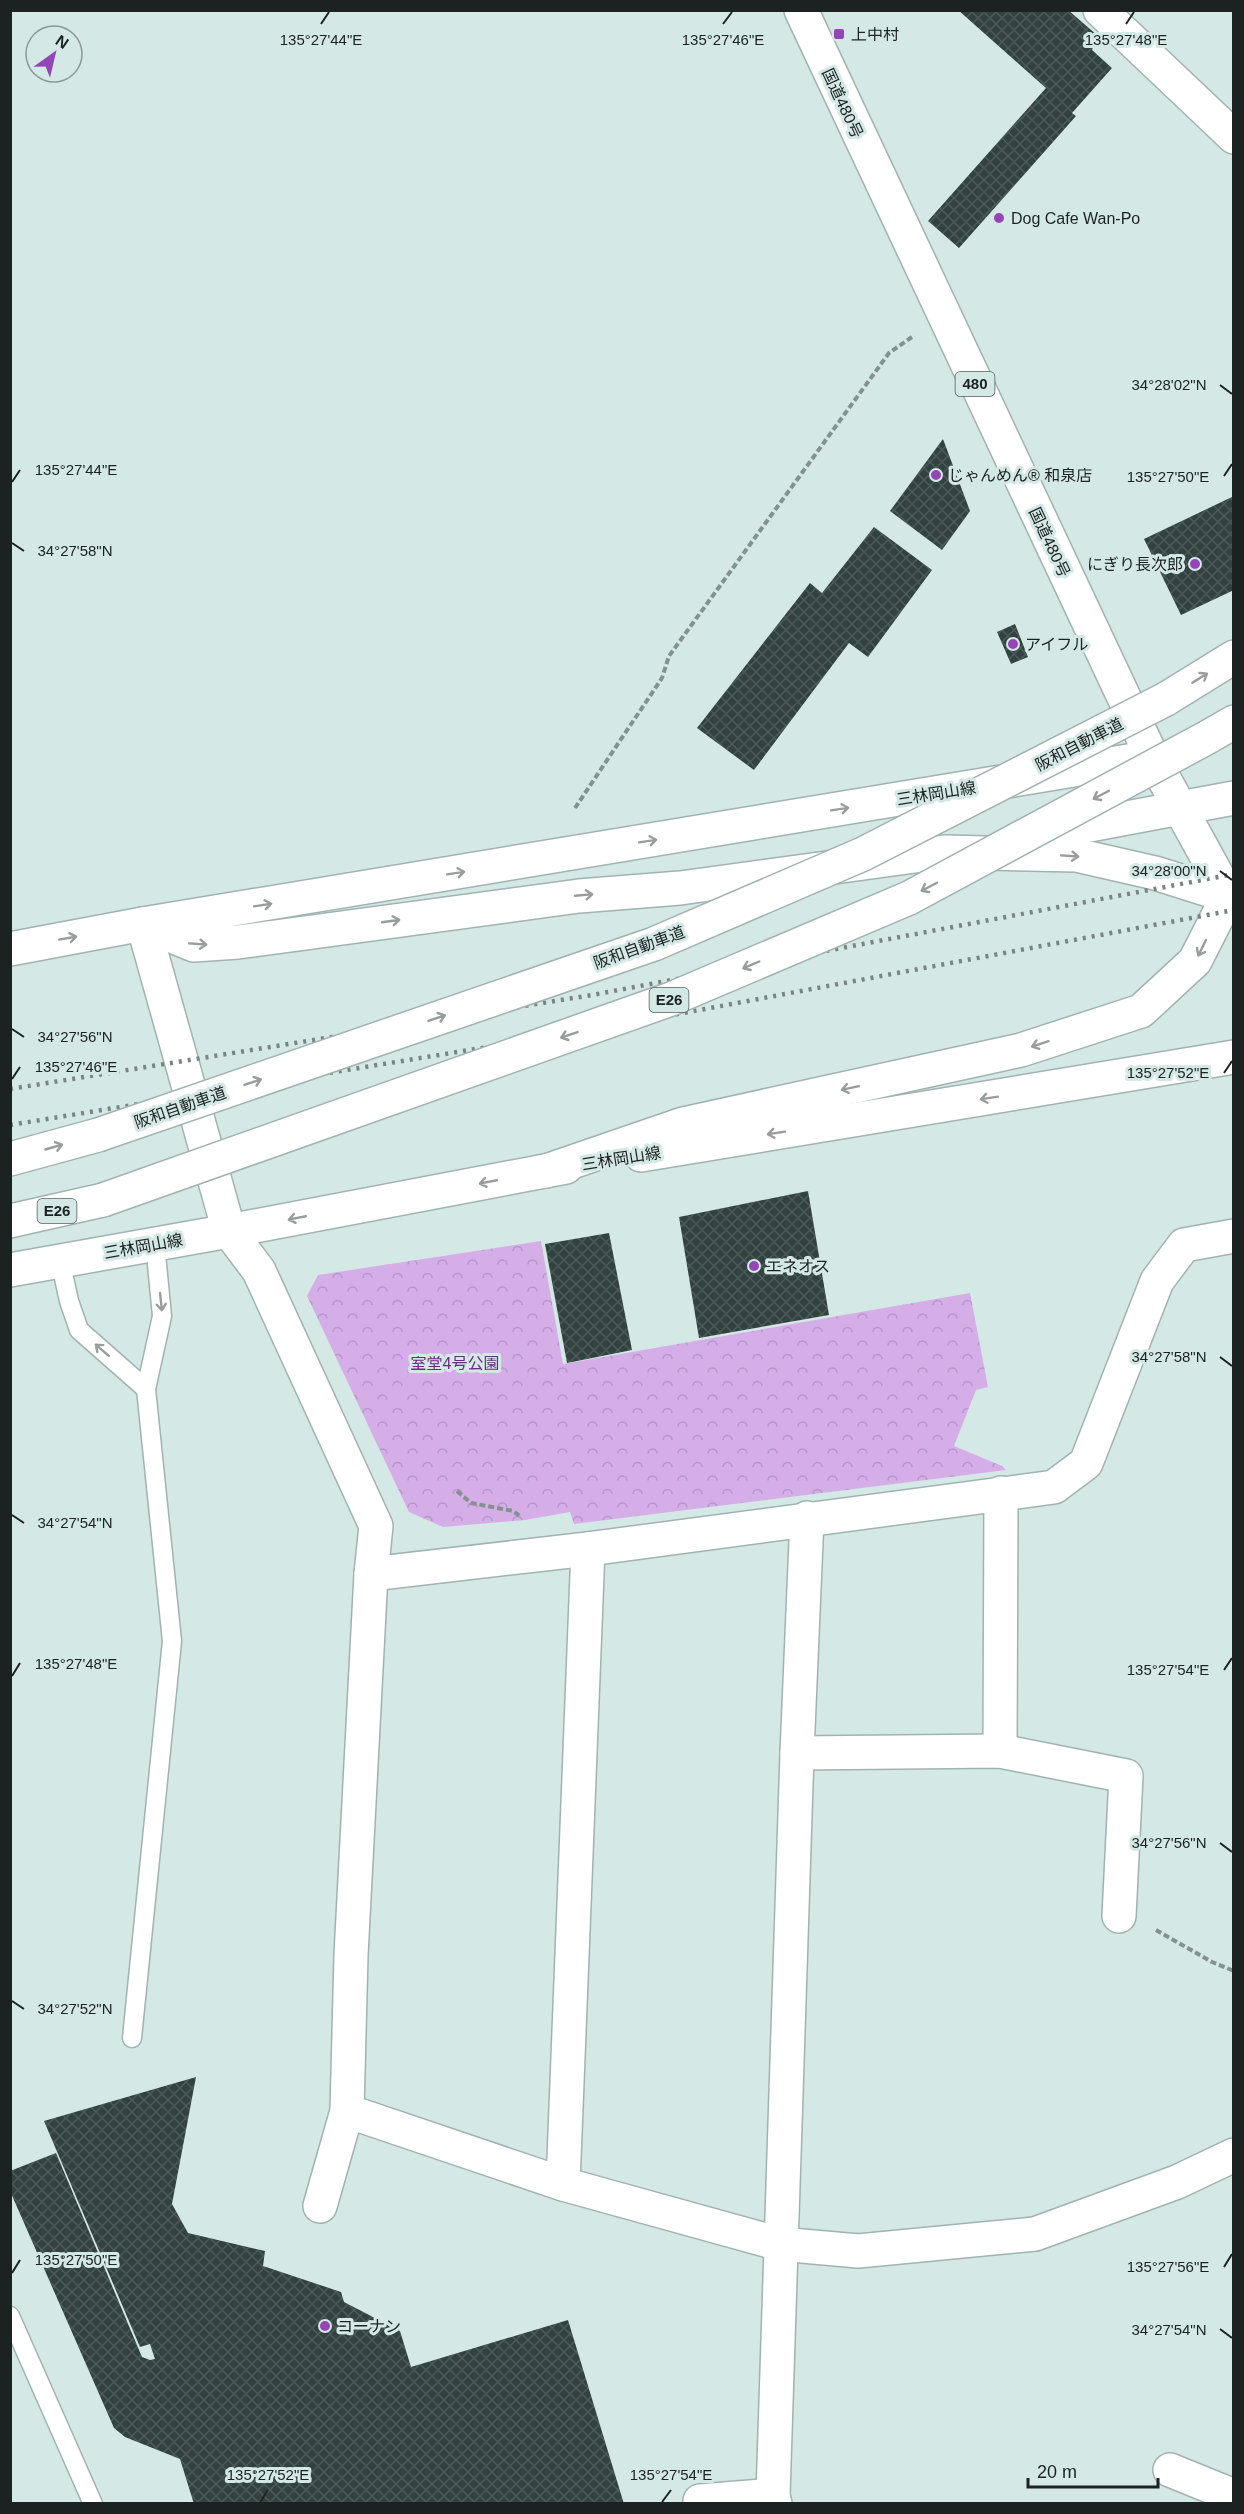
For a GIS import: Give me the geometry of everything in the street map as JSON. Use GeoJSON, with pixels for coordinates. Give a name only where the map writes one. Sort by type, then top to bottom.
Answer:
{"type":"FeatureCollection","features":[{"type":"Feature","properties":{"kind":"main road","name":"国道480号"},"geometry":{"type":"LineString","coordinates":[[801,10],[1152,757],[1232,897]]}},
{"type":"Feature","properties":{"kind":"main road"},"geometry":{"type":"LineString","coordinates":[[1100,10],[1233,137]]}},
{"type":"Feature","properties":{"kind":"main road","name":"阪和自動車道"},"geometry":{"type":"LineString","coordinates":[[10,1159],[98,1135],[654,944],[863,854],[1166,699],[1233,657]]}},
{"type":"Feature","properties":{"kind":"main road","name":"E26"},"geometry":{"type":"LineString","coordinates":[[10,1221],[104,1200],[671,999],[909,898],[1233,722]]}},
{"type":"Feature","properties":{"kind":"main road","name":"三林岡山線"},"geometry":{"type":"LineString","coordinates":[[10,949],[143,924],[1152,757],[1233,741]]}},
{"type":"Feature","properties":{"kind":"main road"},"geometry":{"type":"LineString","coordinates":[[143,924],[194,945],[238,942],[579,896],[680,888],[944,852],[1233,798]]}},
{"type":"Feature","properties":{"kind":"main road"},"geometry":{"type":"LineString","coordinates":[[546,1171],[683,1124],[1021,1050],[1141,1011],[1195,961],[1232,897],[1155,873],[1076,855],[944,852]]}},
{"type":"Feature","properties":{"kind":"main road"},"geometry":{"type":"LineString","coordinates":[[143,924],[229,1232],[259,1271],[376,1526],[371,1574],[351,1955],[347,2111],[320,2206]]}},
{"type":"Feature","properties":{"kind":"main road","name":"三林岡山線"},"geometry":{"type":"LineString","coordinates":[[10,1270],[229,1232],[546,1171],[1233,1058]]}},
{"type":"Feature","properties":{"kind":"main road"},"geometry":{"type":"LineString","coordinates":[[371,1574],[588,1549],[807,1518],[1054,1487],[1086,1463],[1157,1281],[1184,1245],[1233,1236]]}},
{"type":"Feature","properties":{"kind":"main road"},"geometry":{"type":"LineString","coordinates":[[1000,1750],[1001,1493]]}},
{"type":"Feature","properties":{"kind":"main road"},"geometry":{"type":"LineString","coordinates":[[700,2500],[774,2499],[780,2244],[807,1518]]}},
{"type":"Feature","properties":{"kind":"main road"},"geometry":{"type":"LineString","coordinates":[[563,2184],[588,1549]]}},
{"type":"Feature","properties":{"kind":"main road"},"geometry":{"type":"LineString","coordinates":[[797,1753],[1000,1750],[1126,1776],[1119,1912]]}},
{"type":"Feature","properties":{"kind":"main road"},"geometry":{"type":"LineString","coordinates":[[347,2111],[563,2184],[780,2244],[858,2251],[1035,2234],[1177,2182],[1233,2156]]}},
{"type":"Feature","properties":{"kind":"main road"},"geometry":{"type":"LineString","coordinates":[[1170,2470],[1233,2496]]}},
{"type":"Feature","properties":{"kind":"lane"},"geometry":{"type":"LineString","coordinates":[[132,2038],[172,1641],[146,1389],[162,1316],[155,1244]]}},
{"type":"Feature","properties":{"kind":"lane"},"geometry":{"type":"LineString","coordinates":[[60,1260],[69,1301],[79,1330],[146,1389]]}},
{"type":"Feature","properties":{"kind":"lane"},"geometry":{"type":"LineString","coordinates":[[10,2316],[93,2504]]}},
{"type":"Feature","properties":{"kind":"path"},"geometry":{"type":"LineString","coordinates":[[575,808],[662,678],[669,656],[889,353],[916,334]]}},
{"type":"Feature","properties":{"kind":"path"},"geometry":{"type":"LineString","coordinates":[[1119,1912],[1233,1971]]}},
{"type":"Feature","properties":{"kind":"green space","name":"室堂4号公園"},"geometry":{"type":"Polygon","coordinates":[[[541,1241],[563,1364],[970,1293],[988,1387],[976,1390],[954,1446],[1002,1466],[1006,1470],[574,1524],[570,1512],[525,1520],[443,1527],[409,1512],[307,1296],[318,1275],[541,1241]]]}},
{"type":"Feature","properties":{"kind":"building"},"geometry":{"type":"Polygon","coordinates":[[[958,10],[1068,10],[1098,36],[1092,50],[1112,68],[1072,113],[1076,116],[959,248],[928,221],[1046,88],[958,10]]]}},
{"type":"Feature","properties":{"kind":"building","name":"じゃんめん® 和泉店"},"geometry":{"type":"Polygon","coordinates":[[[943,439],[970,511],[942,550],[890,511],[943,439]]]}},
{"type":"Feature","properties":{"kind":"building","name":"にぎり長次郎"},"geometry":{"type":"Polygon","coordinates":[[[1234,496],[1234,590],[1181,615],[1144,539],[1234,496]]]}},
{"type":"Feature","properties":{"kind":"building"},"geometry":{"type":"Polygon","coordinates":[[[874,527],[932,570],[868,657],[849,643],[754,770],[697,728],[810,583],[822,593],[874,527]]]}},
{"type":"Feature","properties":{"kind":"building","name":"アイフル"},"geometry":{"type":"Polygon","coordinates":[[[1015,624],[1028,657],[1011,664],[997,632],[1015,624]]]}},
{"type":"Feature","properties":{"kind":"building"},"geometry":{"type":"Polygon","coordinates":[[[808,1191],[829,1315],[699,1338],[679,1217],[808,1191]]]}},
{"type":"Feature","properties":{"kind":"building"},"geometry":{"type":"Polygon","coordinates":[[[609,1233],[632,1350],[567,1363],[545,1244],[609,1233]]]}},
{"type":"Feature","properties":{"kind":"building","name":"コーナン"},"geometry":{"type":"Polygon","coordinates":[[[196,2077],[172,2204],[188,2233],[265,2251],[263,2266],[341,2292],[344,2302],[400,2331],[411,2367],[568,2320],[624,2504],[194,2504],[180,2459],[125,2437],[114,2428],[10,2191],[10,2171],[56,2153],[142,2357],[155,2359],[150,2344],[140,2347],[44,2121],[196,2077]]]}},
{"type":"Feature","properties":{"kind":"railway"},"geometry":{"type":"LineString","coordinates":[[10,1089],[592,995],[1234,874]]}},
{"type":"Feature","properties":{"kind":"railway"},"geometry":{"type":"LineString","coordinates":[[10,1125],[598,1029],[1234,910]]}},
{"type":"Feature","properties":{"kind":"place","name":"上中村"},"geometry":{"type":"Point","coordinates":[839,34]}},
{"type":"Feature","properties":{"kind":"place","name":"Dog Cafe Wan-Po"},"geometry":{"type":"Point","coordinates":[999,218]}},
{"type":"Feature","properties":{"kind":"place","name":"じゃんめん® 和泉店"},"geometry":{"type":"Point","coordinates":[936,475]}},
{"type":"Feature","properties":{"kind":"place","name":"にぎり長次郎"},"geometry":{"type":"Point","coordinates":[1195,564]}},
{"type":"Feature","properties":{"kind":"place","name":"アイフル"},"geometry":{"type":"Point","coordinates":[1013,644]}},
{"type":"Feature","properties":{"kind":"place","name":"エネオス"},"geometry":{"type":"Point","coordinates":[754,1266]}},
{"type":"Feature","properties":{"kind":"place","name":"コーナン"},"geometry":{"type":"Point","coordinates":[325,2326]}}]}
